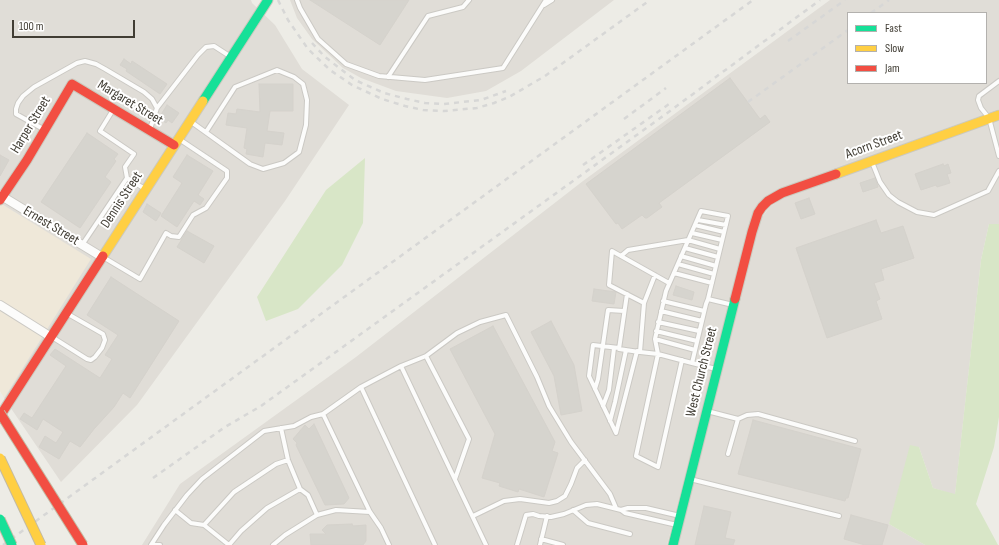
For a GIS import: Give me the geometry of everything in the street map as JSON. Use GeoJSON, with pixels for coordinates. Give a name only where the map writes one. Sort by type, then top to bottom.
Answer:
{"type":"FeatureCollection","features":[{"type":"Feature","properties":{"kind":"main road","name":"Dennis Street"},"geometry":{"type":"LineString","coordinates":[[0,416],[268,0]]}},
{"type":"Feature","properties":{"kind":"main road","name":"Margaret Street"},"geometry":{"type":"LineString","coordinates":[[72,84],[149,130],[176,142]]}},
{"type":"Feature","properties":{"kind":"main road","name":"Harper Street"},"geometry":{"type":"LineString","coordinates":[[1,197],[27,160],[72,84]]}},
{"type":"Feature","properties":{"kind":"main road","name":"Acorn Street"},"geometry":{"type":"LineString","coordinates":[[762,207],[768,201],[782,193],[999,115]]}},
{"type":"Feature","properties":{"kind":"main road","name":"West Church Street"},"geometry":{"type":"LineString","coordinates":[[673,545],[755,222],[762,207]]}},
{"type":"Feature","properties":{"kind":"main road"},"geometry":{"type":"LineString","coordinates":[[0,412],[83,545]]}},
{"type":"Feature","properties":{"kind":"main road"},"geometry":{"type":"LineString","coordinates":[[0,458],[41,545]]}},
{"type":"Feature","properties":{"kind":"main road"},"geometry":{"type":"LineString","coordinates":[[0,518],[12,545]]}},
{"type":"Feature","properties":{"kind":"street","name":"Ernest Street"},"geometry":{"type":"LineString","coordinates":[[1,197],[102,257]]}},
{"type":"Feature","properties":{"kind":"street"},"geometry":{"type":"LineString","coordinates":[[0,305],[51,337]]}},
{"type":"Feature","properties":{"kind":"lane"},"geometry":{"type":"LineString","coordinates":[[297,0],[318,39],[346,64],[379,76],[425,80],[503,68],[546,0]]}},
{"type":"Feature","properties":{"kind":"lane"},"geometry":{"type":"LineString","coordinates":[[388,77],[428,16],[463,7],[469,0]]}},
{"type":"Feature","properties":{"kind":"lane"},"geometry":{"type":"LineString","coordinates":[[542,6],[552,0]]}},
{"type":"Feature","properties":{"kind":"lane"},"geometry":{"type":"LineString","coordinates":[[149,130],[157,108],[198,55],[206,47],[214,46],[232,57]]}},
{"type":"Feature","properties":{"kind":"lane"},"geometry":{"type":"LineString","coordinates":[[45,130],[16,114],[18,103],[23,96],[34,87],[77,63],[85,61],[96,64],[144,92],[152,99],[157,108]]}},
{"type":"Feature","properties":{"kind":"lane"},"geometry":{"type":"LineString","coordinates":[[190,121],[250,164],[263,169],[284,163],[299,152],[306,125],[307,100],[303,84],[294,77],[277,70],[235,87],[206,132]]}},
{"type":"Feature","properties":{"kind":"lane"},"geometry":{"type":"LineString","coordinates":[[999,81],[979,96],[978,100],[981,108],[990,118],[999,156]]}},
{"type":"Feature","properties":{"kind":"lane"},"geometry":{"type":"LineString","coordinates":[[82,245],[127,178],[125,167],[134,154],[100,131],[114,109]]}},
{"type":"Feature","properties":{"kind":"lane"},"geometry":{"type":"LineString","coordinates":[[102,257],[140,279],[166,233],[171,236],[179,237],[193,215],[206,208],[227,178],[227,171],[176,142]]}},
{"type":"Feature","properties":{"kind":"lane"},"geometry":{"type":"LineString","coordinates":[[871,161],[880,182],[889,195],[898,202],[917,212],[934,215],[988,191],[999,171]]}},
{"type":"Feature","properties":{"kind":"lane"},"geometry":{"type":"LineString","coordinates":[[127,178],[146,189]]}},
{"type":"Feature","properties":{"kind":"lane"},"geometry":{"type":"LineString","coordinates":[[682,360],[658,467],[636,456],[658,354],[654,339],[661,311],[669,283],[701,211],[728,216],[692,363]]}},
{"type":"Feature","properties":{"kind":"lane"},"geometry":{"type":"LineString","coordinates":[[698,220],[726,225]]}},
{"type":"Feature","properties":{"kind":"lane"},"geometry":{"type":"LineString","coordinates":[[695,226],[724,232]]}},
{"type":"Feature","properties":{"kind":"lane"},"geometry":{"type":"LineString","coordinates":[[692,232],[722,240]]}},
{"type":"Feature","properties":{"kind":"lane"},"geometry":{"type":"LineString","coordinates":[[621,256],[628,250],[688,240],[720,249]]}},
{"type":"Feature","properties":{"kind":"lane"},"geometry":{"type":"LineString","coordinates":[[685,248],[718,256]]}},
{"type":"Feature","properties":{"kind":"lane"},"geometry":{"type":"LineString","coordinates":[[644,304],[609,284],[612,251],[669,283]]}},
{"type":"Feature","properties":{"kind":"lane"},"geometry":{"type":"LineString","coordinates":[[681,256],[716,266]]}},
{"type":"Feature","properties":{"kind":"lane"},"geometry":{"type":"LineString","coordinates":[[678,264],[714,274]]}},
{"type":"Feature","properties":{"kind":"lane"},"geometry":{"type":"LineString","coordinates":[[674,273],[712,283]]}},
{"type":"Feature","properties":{"kind":"lane"},"geometry":{"type":"LineString","coordinates":[[655,275],[644,304],[639,352],[616,433],[589,376],[593,345],[639,352],[658,354],[717,370]]}},
{"type":"Feature","properties":{"kind":"lane"},"geometry":{"type":"LineString","coordinates":[[603,406],[608,390],[627,294]]}},
{"type":"Feature","properties":{"kind":"lane"},"geometry":{"type":"LineString","coordinates":[[708,299],[734,305]]}},
{"type":"Feature","properties":{"kind":"lane"},"geometry":{"type":"LineString","coordinates":[[664,301],[704,311]]}},
{"type":"Feature","properties":{"kind":"lane"},"geometry":{"type":"LineString","coordinates":[[595,389],[598,379],[608,310],[624,311]]}},
{"type":"Feature","properties":{"kind":"lane"},"geometry":{"type":"LineString","coordinates":[[661,311],[702,321]]}},
{"type":"Feature","properties":{"kind":"lane"},"geometry":{"type":"LineString","coordinates":[[51,337],[91,360],[96,357],[102,348],[104,340],[102,334],[66,313]]}},
{"type":"Feature","properties":{"kind":"lane"},"geometry":{"type":"LineString","coordinates":[[152,545],[164,525],[187,495],[202,479],[264,431],[294,426],[311,417],[323,414],[361,387],[401,366],[426,356],[457,333],[480,322],[506,315],[537,377],[549,406],[571,442],[610,494],[616,508]]}},
{"type":"Feature","properties":{"kind":"lane"},"geometry":{"type":"LineString","coordinates":[[658,322],[699,331]]}},
{"type":"Feature","properties":{"kind":"lane"},"geometry":{"type":"LineString","coordinates":[[656,331],[697,340]]}},
{"type":"Feature","properties":{"kind":"lane"},"geometry":{"type":"LineString","coordinates":[[654,339],[695,350]]}},
{"type":"Feature","properties":{"kind":"lane"},"geometry":{"type":"LineString","coordinates":[[610,421],[626,350]]}},
{"type":"Feature","properties":{"kind":"lane"},"geometry":{"type":"LineString","coordinates":[[426,356],[469,439],[455,479]]}},
{"type":"Feature","properties":{"kind":"lane"},"geometry":{"type":"LineString","coordinates":[[401,366],[486,545]]}},
{"type":"Feature","properties":{"kind":"lane"},"geometry":{"type":"LineString","coordinates":[[361,387],[435,545]]}},
{"type":"Feature","properties":{"kind":"lane"},"geometry":{"type":"LineString","coordinates":[[707,411],[738,419],[747,415],[758,414],[855,441]]}},
{"type":"Feature","properties":{"kind":"lane"},"geometry":{"type":"LineString","coordinates":[[323,414],[370,512],[381,528],[389,545]]}},
{"type":"Feature","properties":{"kind":"lane"},"geometry":{"type":"LineString","coordinates":[[728,454],[738,419]]}},
{"type":"Feature","properties":{"kind":"lane"},"geometry":{"type":"LineString","coordinates":[[281,428],[288,460],[300,489],[308,495],[317,515]]}},
{"type":"Feature","properties":{"kind":"lane"},"geometry":{"type":"LineString","coordinates":[[204,526],[234,492],[276,464],[288,460]]}},
{"type":"Feature","properties":{"kind":"lane"},"geometry":{"type":"LineString","coordinates":[[473,516],[504,501],[520,499],[549,503],[557,501],[565,496],[576,468],[585,460]]}},
{"type":"Feature","properties":{"kind":"lane"},"geometry":{"type":"LineString","coordinates":[[689,479],[839,516]]}},
{"type":"Feature","properties":{"kind":"lane"},"geometry":{"type":"LineString","coordinates":[[176,510],[194,525],[204,526],[229,545],[241,531],[267,508],[300,489]]}},
{"type":"Feature","properties":{"kind":"lane"},"geometry":{"type":"LineString","coordinates":[[517,545],[526,515],[532,514],[547,516],[564,514],[586,505],[597,504],[616,508],[625,513],[678,525]]}},
{"type":"Feature","properties":{"kind":"lane"},"geometry":{"type":"LineString","coordinates":[[621,510],[628,508],[646,508],[680,516]]}},
{"type":"Feature","properties":{"kind":"lane"},"geometry":{"type":"LineString","coordinates":[[273,545],[285,535],[317,515],[336,510],[370,512]]}},
{"type":"Feature","properties":{"kind":"lane"},"geometry":{"type":"LineString","coordinates":[[573,510],[588,523],[630,534]]}},
{"type":"Feature","properties":{"kind":"lane"},"geometry":{"type":"LineString","coordinates":[[540,545],[547,516]]}},
{"type":"Feature","properties":{"kind":"lane"},"geometry":{"type":"LineString","coordinates":[[541,539],[563,545]]}},
{"type":"Feature","properties":{"kind":"lane"},"geometry":{"type":"LineString","coordinates":[[152,545],[160,545]]}},
{"type":"Feature","properties":{"kind":"shaded area"},"geometry":{"type":"Polygon","coordinates":[[[0,0],[251,0],[252,3],[275,25],[302,69],[349,105],[285,201],[137,405],[61,482],[4,398],[91,259],[0,203],[0,0]]]}},
{"type":"Feature","properties":{"kind":"shaded area"},"geometry":{"type":"Polygon","coordinates":[[[290,0],[614,0],[521,71],[486,91],[447,98],[396,91],[361,78],[343,68],[312,39],[297,18],[290,0]]]}},
{"type":"Feature","properties":{"kind":"shaded area"},"geometry":{"type":"Polygon","coordinates":[[[830,0],[999,0],[999,109],[778,190],[751,219],[667,545],[142,545],[180,484],[356,357],[583,181],[830,0]]]}},
{"type":"Feature","properties":{"kind":"shaded area"},"geometry":{"type":"Polygon","coordinates":[[[999,120],[999,224],[989,224],[981,260],[955,495],[933,488],[919,447],[889,524],[925,545],[677,545],[757,229],[762,217],[770,207],[781,199],[999,120]]]}},
{"type":"Feature","properties":{"kind":"shaded area"},"geometry":{"type":"Polygon","coordinates":[[[0,203],[92,259],[4,398],[0,391],[0,203]]]}},
{"type":"Feature","properties":{"kind":"green space"},"geometry":{"type":"Polygon","coordinates":[[[365,158],[363,223],[342,265],[298,309],[266,321],[257,297],[326,190],[365,158]]]}},
{"type":"Feature","properties":{"kind":"green space"},"geometry":{"type":"Polygon","coordinates":[[[989,224],[999,224],[999,417],[994,447],[976,504],[998,545],[925,545],[889,524],[910,445],[919,447],[933,488],[955,494],[981,260],[989,224]]]}},
{"type":"Feature","properties":{"kind":"building"},"geometry":{"type":"Polygon","coordinates":[[[310,0],[409,0],[380,45],[310,0]]]}},
{"type":"Feature","properties":{"kind":"building"},"geometry":{"type":"Polygon","coordinates":[[[124,59],[131,64],[132,61],[167,84],[160,94],[126,71],[127,69],[120,65],[124,59]]]}},
{"type":"Feature","properties":{"kind":"building"},"geometry":{"type":"Polygon","coordinates":[[[730,78],[760,119],[765,115],[770,122],[659,203],[662,207],[647,218],[642,215],[622,229],[618,223],[616,224],[586,184],[730,78]]]}},
{"type":"Feature","properties":{"kind":"building"},"geometry":{"type":"Polygon","coordinates":[[[259,84],[293,84],[293,111],[270,111],[267,131],[284,133],[282,145],[265,143],[263,157],[246,154],[247,149],[244,148],[247,128],[226,125],[228,113],[236,114],[237,109],[260,112],[259,84]]]}},
{"type":"Feature","properties":{"kind":"building"},"geometry":{"type":"Polygon","coordinates":[[[167,105],[179,113],[172,123],[168,120],[166,123],[159,118],[167,105]]]}},
{"type":"Feature","properties":{"kind":"building"},"geometry":{"type":"Polygon","coordinates":[[[87,133],[118,154],[114,159],[116,161],[105,177],[111,182],[80,228],[41,202],[87,133]]]}},
{"type":"Feature","properties":{"kind":"building"},"geometry":{"type":"Polygon","coordinates":[[[0,155],[9,160],[0,176],[0,155]]]}},
{"type":"Feature","properties":{"kind":"building"},"geometry":{"type":"Polygon","coordinates":[[[187,155],[213,171],[198,195],[204,199],[200,205],[194,201],[177,227],[161,216],[182,183],[173,177],[187,155]]]}},
{"type":"Feature","properties":{"kind":"building"},"geometry":{"type":"Polygon","coordinates":[[[943,164],[944,166],[948,164],[951,173],[947,174],[950,183],[937,187],[936,185],[921,190],[915,174],[943,164]]]}},
{"type":"Feature","properties":{"kind":"building"},"geometry":{"type":"Polygon","coordinates":[[[875,178],[878,187],[863,192],[860,183],[875,178]]]}},
{"type":"Feature","properties":{"kind":"building"},"geometry":{"type":"Polygon","coordinates":[[[809,198],[815,214],[801,219],[795,203],[809,198]]]}},
{"type":"Feature","properties":{"kind":"building"},"geometry":{"type":"Polygon","coordinates":[[[147,204],[161,213],[156,221],[143,212],[147,204]]]}},
{"type":"Feature","properties":{"kind":"building"},"geometry":{"type":"Polygon","coordinates":[[[876,220],[881,233],[903,226],[914,258],[881,269],[884,280],[874,283],[880,299],[876,301],[882,319],[827,338],[796,248],[876,220]]]}},
{"type":"Feature","properties":{"kind":"building"},"geometry":{"type":"Polygon","coordinates":[[[187,231],[214,246],[204,263],[177,247],[187,231]]]}},
{"type":"Feature","properties":{"kind":"building"},"geometry":{"type":"Polygon","coordinates":[[[111,277],[179,321],[130,398],[123,393],[114,407],[80,447],[70,441],[59,459],[39,447],[45,436],[56,443],[63,432],[43,419],[37,430],[20,419],[24,413],[32,418],[66,366],[50,355],[55,349],[100,378],[112,359],[105,355],[118,335],[87,315],[111,277]]]}},
{"type":"Feature","properties":{"kind":"building"},"geometry":{"type":"Polygon","coordinates":[[[676,286],[694,292],[692,300],[673,295],[676,286]]]}},
{"type":"Feature","properties":{"kind":"building"},"geometry":{"type":"Polygon","coordinates":[[[594,289],[616,292],[614,304],[592,301],[594,289]]]}},
{"type":"Feature","properties":{"kind":"building"},"geometry":{"type":"Polygon","coordinates":[[[551,321],[574,365],[582,411],[561,415],[554,376],[531,332],[551,321]]]}},
{"type":"Feature","properties":{"kind":"building"},"geometry":{"type":"Polygon","coordinates":[[[493,326],[555,442],[552,451],[558,453],[544,497],[519,489],[518,492],[499,486],[500,483],[482,478],[495,434],[450,349],[493,326]]]}},
{"type":"Feature","properties":{"kind":"building"},"geometry":{"type":"Polygon","coordinates":[[[753,420],[861,449],[848,498],[846,498],[845,501],[738,474],[753,420]]]}},
{"type":"Feature","properties":{"kind":"building"},"geometry":{"type":"Polygon","coordinates":[[[314,424],[349,498],[344,504],[325,505],[296,445],[297,443],[293,439],[305,425],[309,429],[314,424]]]}},
{"type":"Feature","properties":{"kind":"building"},"geometry":{"type":"Polygon","coordinates":[[[704,506],[731,512],[725,538],[735,540],[733,545],[695,545],[704,506]]]}},
{"type":"Feature","properties":{"kind":"building"},"geometry":{"type":"Polygon","coordinates":[[[851,515],[888,525],[882,545],[865,545],[844,539],[851,515]]]}},
{"type":"Feature","properties":{"kind":"building"},"geometry":{"type":"Polygon","coordinates":[[[352,524],[353,526],[366,525],[366,541],[363,545],[311,545],[310,534],[326,534],[322,530],[327,525],[352,524]]]}},
{"type":"Feature","properties":{"kind":"railway"},"geometry":{"type":"LineString","coordinates":[[278,0],[288,20],[308,49],[330,70],[352,85],[382,99],[405,106],[423,110],[444,111],[477,108],[509,97],[545,76],[650,0]]}},
{"type":"Feature","properties":{"kind":"railway"},"geometry":{"type":"LineString","coordinates":[[3,545],[753,0]]}},
{"type":"Feature","properties":{"kind":"railway"},"geometry":{"type":"LineString","coordinates":[[153,478],[225,427],[261,406],[670,111],[820,0]]}},
{"type":"Feature","properties":{"kind":"railway"},"geometry":{"type":"LineString","coordinates":[[788,41],[845,0]]}},
{"type":"Feature","properties":{"kind":"railway"},"geometry":{"type":"LineString","coordinates":[[872,12],[889,0]]}},
{"type":"Feature","properties":{"kind":"railway"},"geometry":{"type":"LineString","coordinates":[[748,102],[847,31]]}},
{"type":"Feature","properties":{"kind":"railway"},"geometry":{"type":"LineString","coordinates":[[312,43],[325,57],[355,80],[384,93],[407,99],[425,103],[444,104],[481,100],[506,91]]}},
{"type":"Feature","properties":{"kind":"railway"},"geometry":{"type":"LineString","coordinates":[[624,119],[666,88]]}},
{"type":"Feature","properties":{"kind":"railway"},"geometry":{"type":"LineString","coordinates":[[583,165],[669,104]]}},
{"type":"Feature","properties":{"kind":"traffic: fast"},"geometry":{"type":"LineString","coordinates":[[203,101],[268,0]]}},
{"type":"Feature","properties":{"kind":"traffic: fast"},"geometry":{"type":"LineString","coordinates":[[673,545],[735,299]]}},
{"type":"Feature","properties":{"kind":"traffic: fast"},"geometry":{"type":"LineString","coordinates":[[0,519],[12,545]]}},
{"type":"Feature","properties":{"kind":"traffic: slow"},"geometry":{"type":"LineString","coordinates":[[103,256],[203,101]]}},
{"type":"Feature","properties":{"kind":"traffic: slow"},"geometry":{"type":"LineString","coordinates":[[836,174],[999,115]]}},
{"type":"Feature","properties":{"kind":"traffic: slow"},"geometry":{"type":"LineString","coordinates":[[0,458],[41,545]]}},
{"type":"Feature","properties":{"kind":"traffic: jam"},"geometry":{"type":"LineString","coordinates":[[0,200],[27,160],[72,84],[174,145]]}},
{"type":"Feature","properties":{"kind":"traffic: jam"},"geometry":{"type":"LineString","coordinates":[[735,299],[752,232],[758,213],[762,207],[768,201],[782,193],[836,174]]}},
{"type":"Feature","properties":{"kind":"traffic: jam"},"geometry":{"type":"LineString","coordinates":[[0,416],[103,256]]}},
{"type":"Feature","properties":{"kind":"traffic: jam"},"geometry":{"type":"LineString","coordinates":[[0,413],[83,545]]}}]}
